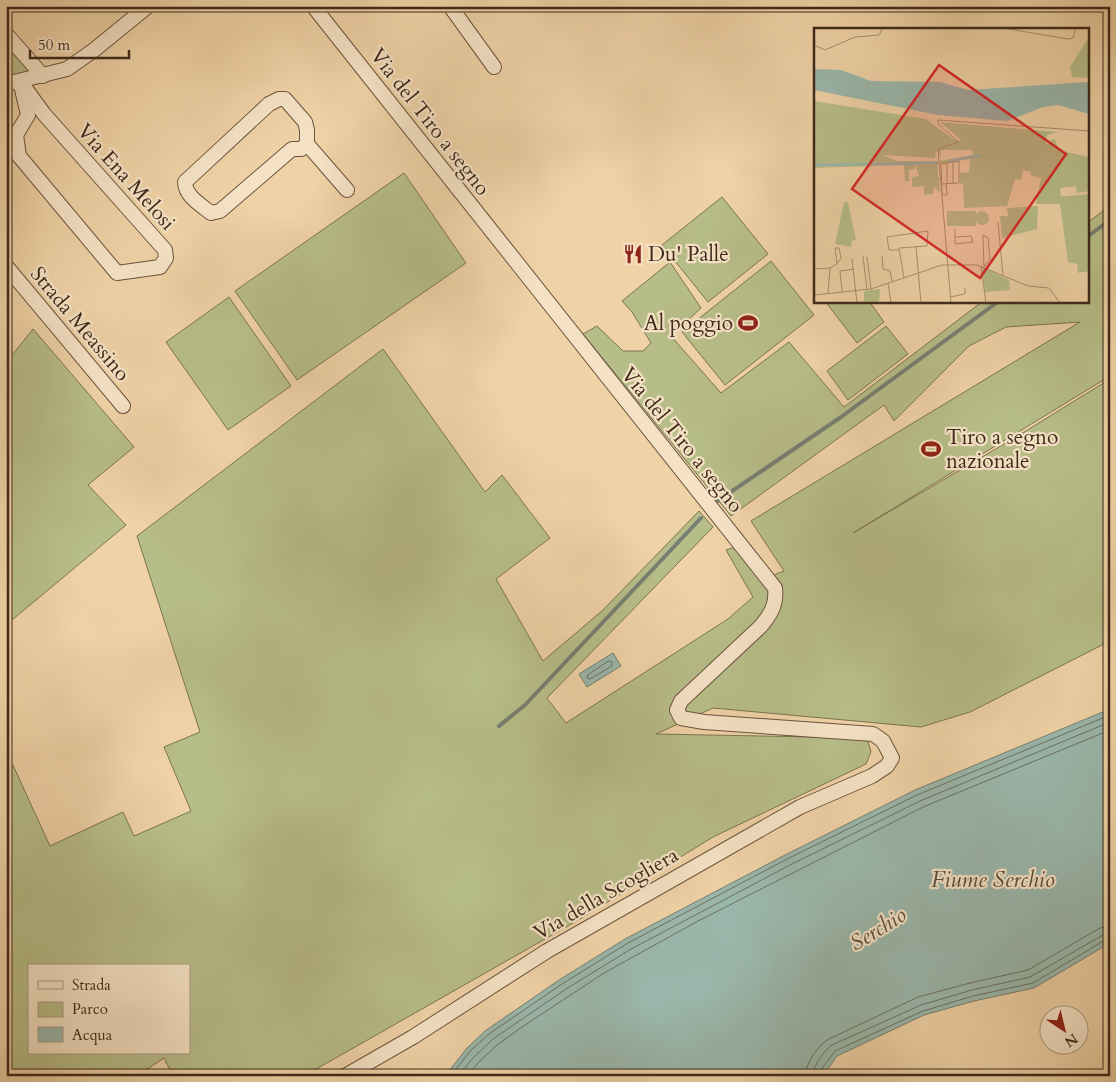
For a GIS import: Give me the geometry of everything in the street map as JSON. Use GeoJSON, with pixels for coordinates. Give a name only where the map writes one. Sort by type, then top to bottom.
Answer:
{"type":"FeatureCollection","features":[{"type":"Feature","properties":{"kind":"street"},"geometry":{"type":"LineString","coordinates":[[13,82],[67,69],[94,50],[148,6]]}},
{"type":"Feature","properties":{"kind":"street","name":"Via del Tiro a segno"},"geometry":{"type":"LineString","coordinates":[[313,6],[775,588],[776,599],[770,615],[761,626],[681,701],[677,710],[681,718],[704,722],[873,734],[883,741],[892,758]]}},
{"type":"Feature","properties":{"kind":"street"},"geometry":{"type":"LineString","coordinates":[[450,6],[494,67]]}},
{"type":"Feature","properties":{"kind":"street"},"geometry":{"type":"LineString","coordinates":[[6,34],[43,76]]}},
{"type":"Feature","properties":{"kind":"street","name":"Via Ena Melosi"},"geometry":{"type":"LineString","coordinates":[[13,82],[44,114],[165,250],[166,258],[160,266],[117,272],[18,156],[16,135],[28,116],[13,82]]}},
{"type":"Feature","properties":{"kind":"street"},"geometry":{"type":"LineString","coordinates":[[307,144],[301,149],[292,149],[220,211],[211,213],[192,198],[185,187],[185,182],[269,104],[285,99],[305,122],[307,144],[347,190]]}},
{"type":"Feature","properties":{"kind":"street","name":"Strada Meassino"},"geometry":{"type":"LineString","coordinates":[[6,266],[123,406]]}},
{"type":"Feature","properties":{"kind":"street","name":"Via della Scogliera"},"geometry":{"type":"LineString","coordinates":[[345,1076],[413,1037],[546,951],[800,807],[872,776],[887,766],[892,758]]}},
{"type":"Feature","properties":{"kind":"green space"},"geometry":{"type":"Polygon","coordinates":[[[6,46],[31,72],[6,77],[6,46]]]}},
{"type":"Feature","properties":{"kind":"green space"},"geometry":{"type":"Polygon","coordinates":[[[404,173],[466,263],[297,380],[235,291],[404,173]]]}},
{"type":"Feature","properties":{"kind":"green space"},"geometry":{"type":"Polygon","coordinates":[[[722,197],[768,254],[708,302],[662,245],[722,197]]]}},
{"type":"Feature","properties":{"kind":"green space"},"geometry":{"type":"Polygon","coordinates":[[[1110,206],[1110,376],[853,533],[1110,379],[1110,641],[970,712],[921,727],[713,708],[656,734],[867,738],[871,752],[866,764],[713,837],[575,922],[304,1076],[173,1076],[164,1058],[137,1076],[6,1076],[6,750],[50,846],[123,812],[134,836],[191,811],[164,747],[200,732],[137,536],[383,349],[485,492],[502,475],[550,538],[496,579],[543,661],[603,610],[699,511],[713,527],[547,698],[566,723],[728,619],[753,597],[726,550],[736,547],[765,585],[776,574],[784,571],[751,521],[1080,322],[1006,327],[969,346],[894,421],[884,405],[731,516],[583,334],[597,326],[623,351],[643,351],[651,343],[632,312],[622,301],[670,262],[701,308],[671,336],[721,393],[789,342],[844,407],[982,302],[1088,302],[1088,222],[1110,206]]]}},
{"type":"Feature","properties":{"kind":"green space"},"geometry":{"type":"Polygon","coordinates":[[[771,261],[814,315],[725,385],[682,332],[771,261]]]}},
{"type":"Feature","properties":{"kind":"green space"},"geometry":{"type":"Polygon","coordinates":[[[229,297],[291,386],[228,430],[166,342],[229,297]]]}},
{"type":"Feature","properties":{"kind":"green space"},"geometry":{"type":"Polygon","coordinates":[[[826,302],[870,302],[884,322],[857,343],[826,302]]]}},
{"type":"Feature","properties":{"kind":"green space"},"geometry":{"type":"Polygon","coordinates":[[[886,326],[908,354],[848,400],[827,371],[886,326]]]}},
{"type":"Feature","properties":{"kind":"green space"},"geometry":{"type":"Polygon","coordinates":[[[33,329],[134,447],[88,485],[126,525],[6,625],[6,363],[33,329]]]}},
{"type":"Feature","properties":{"kind":"water"},"geometry":{"type":"Polygon","coordinates":[[[613,653],[621,666],[587,687],[579,674],[613,653]]]}},
{"type":"Feature","properties":{"kind":"water","name":"Fiume Serchio"},"geometry":{"type":"Polygon","coordinates":[[[1110,709],[1110,943],[1034,988],[974,1001],[924,1015],[837,1056],[823,1076],[445,1076],[467,1048],[485,1031],[559,980],[625,939],[785,855],[915,790],[1110,709]]]}},
{"type":"Feature","properties":{"kind":"waterway"},"geometry":{"type":"LineString","coordinates":[[1088,236],[1110,220]]}},
{"type":"Feature","properties":{"kind":"waterway"},"geometry":{"type":"LineString","coordinates":[[716,502],[841,417],[998,302]]}},
{"type":"Feature","properties":{"kind":"waterway"},"geometry":{"type":"LineString","coordinates":[[499,726],[525,705],[701,518]]}},
{"type":"Feature","properties":{"kind":"place","name":"Du' Palle"},"geometry":{"type":"Point","coordinates":[633,254]}},
{"type":"Feature","properties":{"kind":"place","name":"Al poggio"},"geometry":{"type":"Point","coordinates":[748,323]}},
{"type":"Feature","properties":{"kind":"place","name":"Tiro a segno nazionale"},"geometry":{"type":"Point","coordinates":[931,449]}},
{"type":"Feature","properties":{"kind":"water label","name":"Serchio"},"geometry":{"type":"Point","coordinates":[878,929]}}]}
